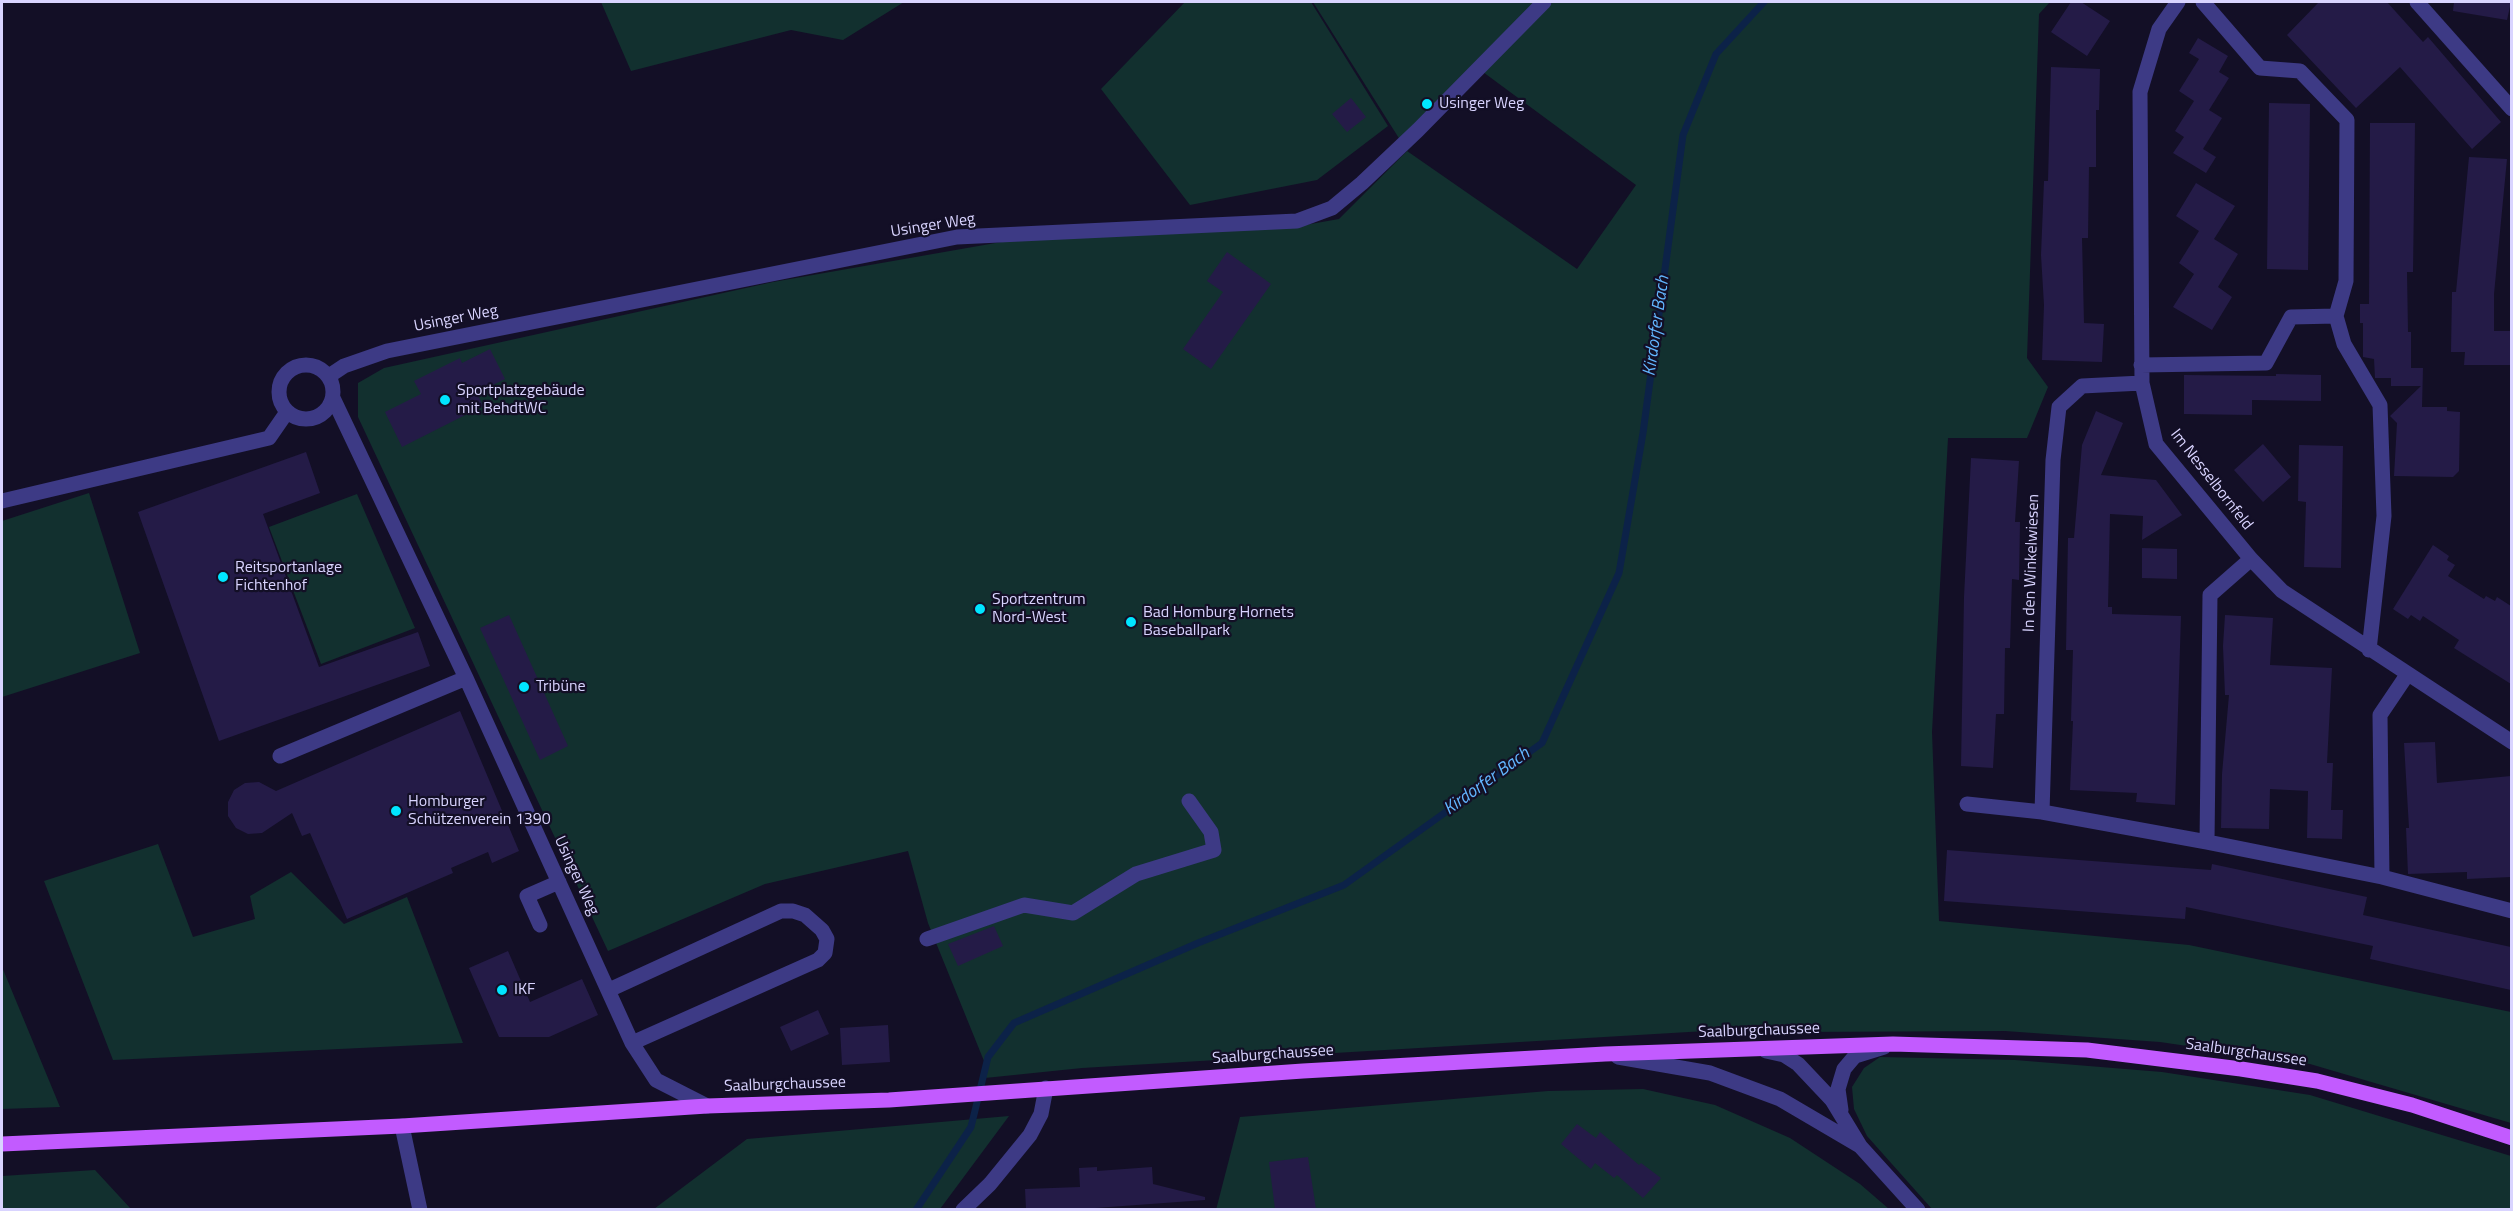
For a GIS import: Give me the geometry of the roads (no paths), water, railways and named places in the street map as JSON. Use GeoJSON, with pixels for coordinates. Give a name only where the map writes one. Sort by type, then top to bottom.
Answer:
{"type":"FeatureCollection","features":[{"type":"Feature","properties":{"kind":"main road","name":"Saalburgchaussee"},"geometry":{"type":"LineString","coordinates":[[2,1144],[402,1126],[707,1106],[998,1093],[1303,1071],[1605,1054],[1893,1044],[2087,1050],[2241,1069],[2317,1081],[2412,1105],[2511,1138]]}},
{"type":"Feature","properties":{"kind":"street","name":"Usinger Weg"},"geometry":{"type":"LineString","coordinates":[[707,1106],[656,1080],[632,1043],[466,678],[333,398],[334,391],[329,376],[344,366],[387,351],[957,237],[1297,221],[1332,208],[1362,183],[1418,130],[1544,2]]}},
{"type":"Feature","properties":{"kind":"street","name":"Im Nesselbornfeld"},"geometry":{"type":"LineString","coordinates":[[2178,2],[2159,28],[2140,92],[2142,383],[2156,444],[2251,559],[2282,591],[2511,742]]}},
{"type":"Feature","properties":{"kind":"street"},"geometry":{"type":"LineString","coordinates":[[2203,2],[2260,68],[2300,71],[2347,120],[2346,281],[2336,315],[2344,344],[2380,405],[2384,516],[2369,650]]}},
{"type":"Feature","properties":{"kind":"street"},"geometry":{"type":"LineString","coordinates":[[2416,2],[2511,109]]}},
{"type":"Feature","properties":{"kind":"street"},"geometry":{"type":"LineString","coordinates":[[2142,364],[2266,363],[2291,317],[2336,315]]}},
{"type":"Feature","properties":{"kind":"street"},"geometry":{"type":"LineString","coordinates":[[329,376],[324,371],[310,365],[302,365],[289,372],[284,377],[279,390],[281,402],[287,412],[300,419],[314,418],[326,411],[333,398]]}},
{"type":"Feature","properties":{"kind":"street","name":"In den Winkelwiesen"},"geometry":{"type":"LineString","coordinates":[[2042,812],[2053,460],[2059,407],[2082,386],[2142,383]]}},
{"type":"Feature","properties":{"kind":"street"},"geometry":{"type":"LineString","coordinates":[[2,501],[269,438],[287,412]]}},
{"type":"Feature","properties":{"kind":"street"},"geometry":{"type":"LineString","coordinates":[[2207,842],[2211,595],[2251,559]]}},
{"type":"Feature","properties":{"kind":"street"},"geometry":{"type":"LineString","coordinates":[[2382,877],[2380,715],[2407,675]]}},
{"type":"Feature","properties":{"kind":"street"},"geometry":{"type":"LineString","coordinates":[[280,756],[466,678]]}},
{"type":"Feature","properties":{"kind":"street"},"geometry":{"type":"LineString","coordinates":[[927,939],[1024,905],[1073,913],[1136,874],[1214,850],[1211,832],[1189,801]]}},
{"type":"Feature","properties":{"kind":"street"},"geometry":{"type":"LineString","coordinates":[[1967,804],[2042,812],[2207,842],[2382,877],[2511,911]]}},
{"type":"Feature","properties":{"kind":"street"},"geometry":{"type":"LineString","coordinates":[[540,925],[527,896],[559,882]]}},
{"type":"Feature","properties":{"kind":"street"},"geometry":{"type":"LineString","coordinates":[[609,990],[781,911],[805,915],[833,939],[818,960],[632,1043]]}},
{"type":"Feature","properties":{"kind":"street"},"geometry":{"type":"LineString","coordinates":[[1841,1113],[1838,1089],[1844,1069],[1855,1056],[1893,1044]]}},
{"type":"Feature","properties":{"kind":"street"},"geometry":{"type":"LineString","coordinates":[[1758,1050],[1784,1055],[1798,1064],[1832,1100],[1860,1146],[1918,1209]]}},
{"type":"Feature","properties":{"kind":"street"},"geometry":{"type":"LineString","coordinates":[[1605,1054],[1720,1077],[1780,1098],[1860,1146]]}},
{"type":"Feature","properties":{"kind":"street"},"geometry":{"type":"LineString","coordinates":[[963,1209],[990,1184],[1030,1135],[1041,1114],[1046,1088]]}},
{"type":"Feature","properties":{"kind":"street"},"geometry":{"type":"LineString","coordinates":[[402,1126],[420,1209]]}},
{"type":"Feature","properties":{"kind":"waterway","name":"Kirdorfer Bach"},"geometry":{"type":"LineString","coordinates":[[916,1210],[971,1127],[988,1057],[1014,1023],[1198,943],[1344,885],[1542,743],[1619,573],[1643,433],[1683,135],[1716,54],[1764,2]]}},
{"type":"Feature","properties":{"kind":"place","name":"Usinger Weg"},"geometry":{"type":"Point","coordinates":[1427,104]}},
{"type":"Feature","properties":{"kind":"place","name":"Sportplatzgebäude mit BehdtWC"},"geometry":{"type":"Point","coordinates":[445,400]}},
{"type":"Feature","properties":{"kind":"place","name":"Reitsportanlage Fichtenhof"},"geometry":{"type":"Point","coordinates":[223,577]}},
{"type":"Feature","properties":{"kind":"place","name":"Sportzentrum Nord-West"},"geometry":{"type":"Point","coordinates":[980,609]}},
{"type":"Feature","properties":{"kind":"place","name":"Bad Homburg Hornets Baseballpark"},"geometry":{"type":"Point","coordinates":[1131,622]}},
{"type":"Feature","properties":{"kind":"place","name":"Tribüne"},"geometry":{"type":"Point","coordinates":[524,687]}},
{"type":"Feature","properties":{"kind":"place","name":"Homburger Schützenverein 1390"},"geometry":{"type":"Point","coordinates":[396,811]}},
{"type":"Feature","properties":{"kind":"place","name":"IKF"},"geometry":{"type":"Point","coordinates":[502,990]}}]}
